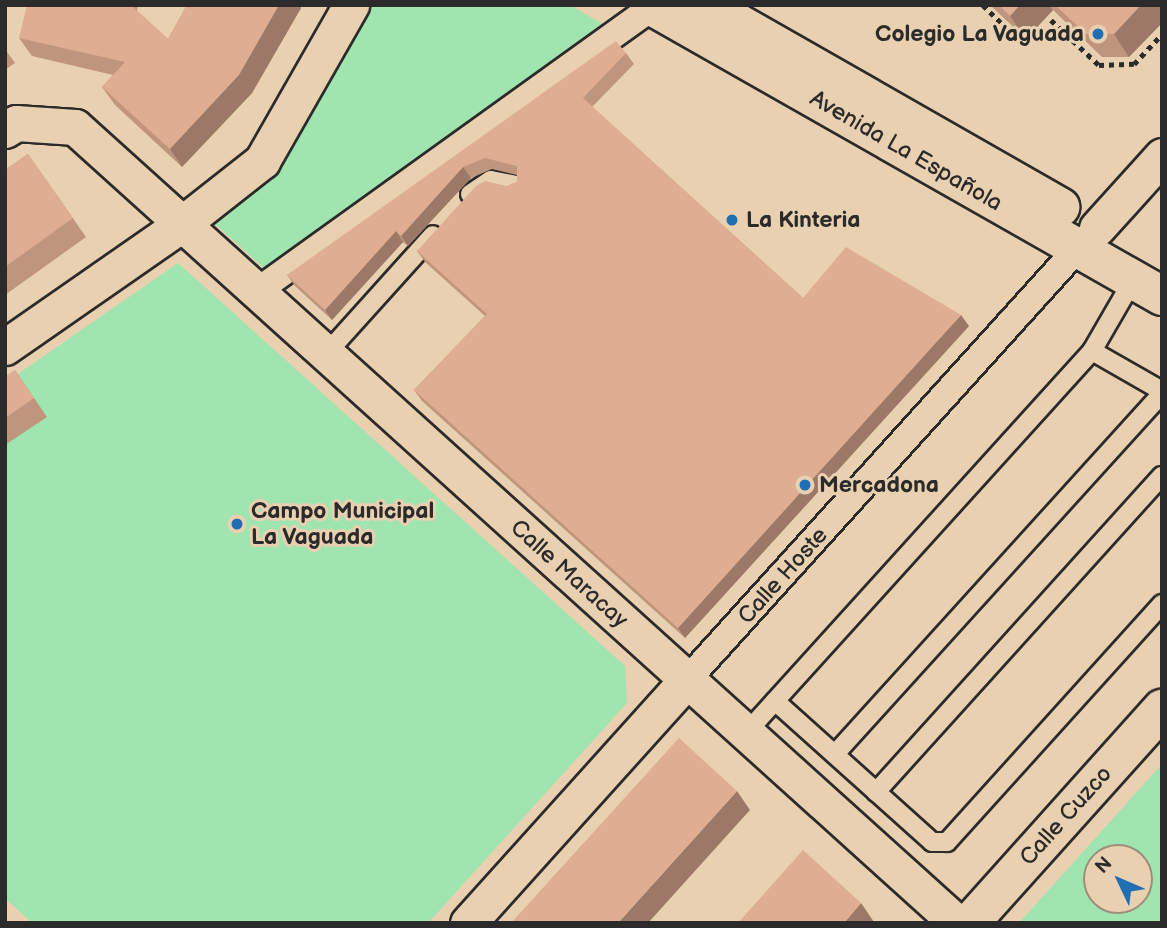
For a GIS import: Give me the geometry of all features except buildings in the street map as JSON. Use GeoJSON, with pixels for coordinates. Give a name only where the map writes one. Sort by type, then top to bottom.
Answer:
{"type":"FeatureCollection","features":[{"type":"Feature","properties":{"kind":"street"},"geometry":{"type":"LineString","coordinates":[[5,347],[182,224],[262,161],[351,5]]}},
{"type":"Feature","properties":{"kind":"street","name":"Avenida La Española"},"geometry":{"type":"LineString","coordinates":[[706,5],[1152,280]]}},
{"type":"Feature","properties":{"kind":"street"},"geometry":{"type":"LineString","coordinates":[[256,292],[652,6]]}},
{"type":"Feature","properties":{"kind":"street","name":"Avenida La Española"},"geometry":{"type":"LineString","coordinates":[[652,6],[1087,238]]}},
{"type":"Feature","properties":{"kind":"street","name":"Calle Maracay"},"geometry":{"type":"LineString","coordinates":[[5,130],[16,123],[75,127],[957,923]]}},
{"type":"Feature","properties":{"kind":"street"},"geometry":{"type":"LineString","coordinates":[[1087,238],[1162,156]]}},
{"type":"Feature","properties":{"kind":"street","name":"Calle Hoste"},"geometry":{"type":"LineString","coordinates":[[468,923],[1087,238]]}},
{"type":"Feature","properties":{"kind":"street","name":"Calle Cuzco"},"geometry":{"type":"LineString","coordinates":[[970,923],[1162,709]]}},
{"type":"Feature","properties":{"kind":"lane"},"geometry":{"type":"LineString","coordinates":[[325,355],[476,188],[491,180],[516,185]]}},
{"type":"Feature","properties":{"kind":"lane"},"geometry":{"type":"LineString","coordinates":[[746,733],[1092,351],[1152,280]]}},
{"type":"Feature","properties":{"kind":"lane"},"geometry":{"type":"LineString","coordinates":[[835,754],[1162,392],[1092,351]]}},
{"type":"Feature","properties":{"kind":"lane"},"geometry":{"type":"LineString","coordinates":[[876,792],[1162,476]]}},
{"type":"Feature","properties":{"kind":"lane"},"geometry":{"type":"LineString","coordinates":[[775,701],[932,842],[947,842],[1162,604]]}},
{"type":"Feature","properties":{"kind":"path"},"geometry":{"type":"LineString","coordinates":[[983,5],[1018,39]]}},
{"type":"Feature","properties":{"kind":"path"},"geometry":{"type":"LineString","coordinates":[[1051,20],[1099,65],[1134,64],[1162,34]]}},
{"type":"Feature","properties":{"kind":"green space"},"geometry":{"type":"Polygon","coordinates":[[[351,5],[570,5],[618,33],[275,278],[197,208],[262,161],[351,5]]]}},
{"type":"Feature","properties":{"kind":"green space","name":"Campo Municipal La Vaguada"},"geometry":{"type":"Polygon","coordinates":[[[178,263],[625,666],[627,703],[428,923],[32,923],[5,898],[5,383],[178,263]]]}},
{"type":"Feature","properties":{"kind":"green space"},"geometry":{"type":"Polygon","coordinates":[[[1162,764],[1162,923],[1019,923],[1083,852],[1083,914],[1153,914],[1153,844],[1090,844],[1162,764]]]}},
{"type":"Feature","properties":{"kind":"place","name":"Colegio La Vaguada"},"geometry":{"type":"Point","coordinates":[1098,34]}},
{"type":"Feature","properties":{"kind":"place","name":"La Kinteria"},"geometry":{"type":"Point","coordinates":[732,220]}},
{"type":"Feature","properties":{"kind":"place","name":"Mercadona"},"geometry":{"type":"Point","coordinates":[805,485]}},
{"type":"Feature","properties":{"kind":"place","name":"Campo Municipal La Vaguada"},"geometry":{"type":"Point","coordinates":[237,524]}}]}
